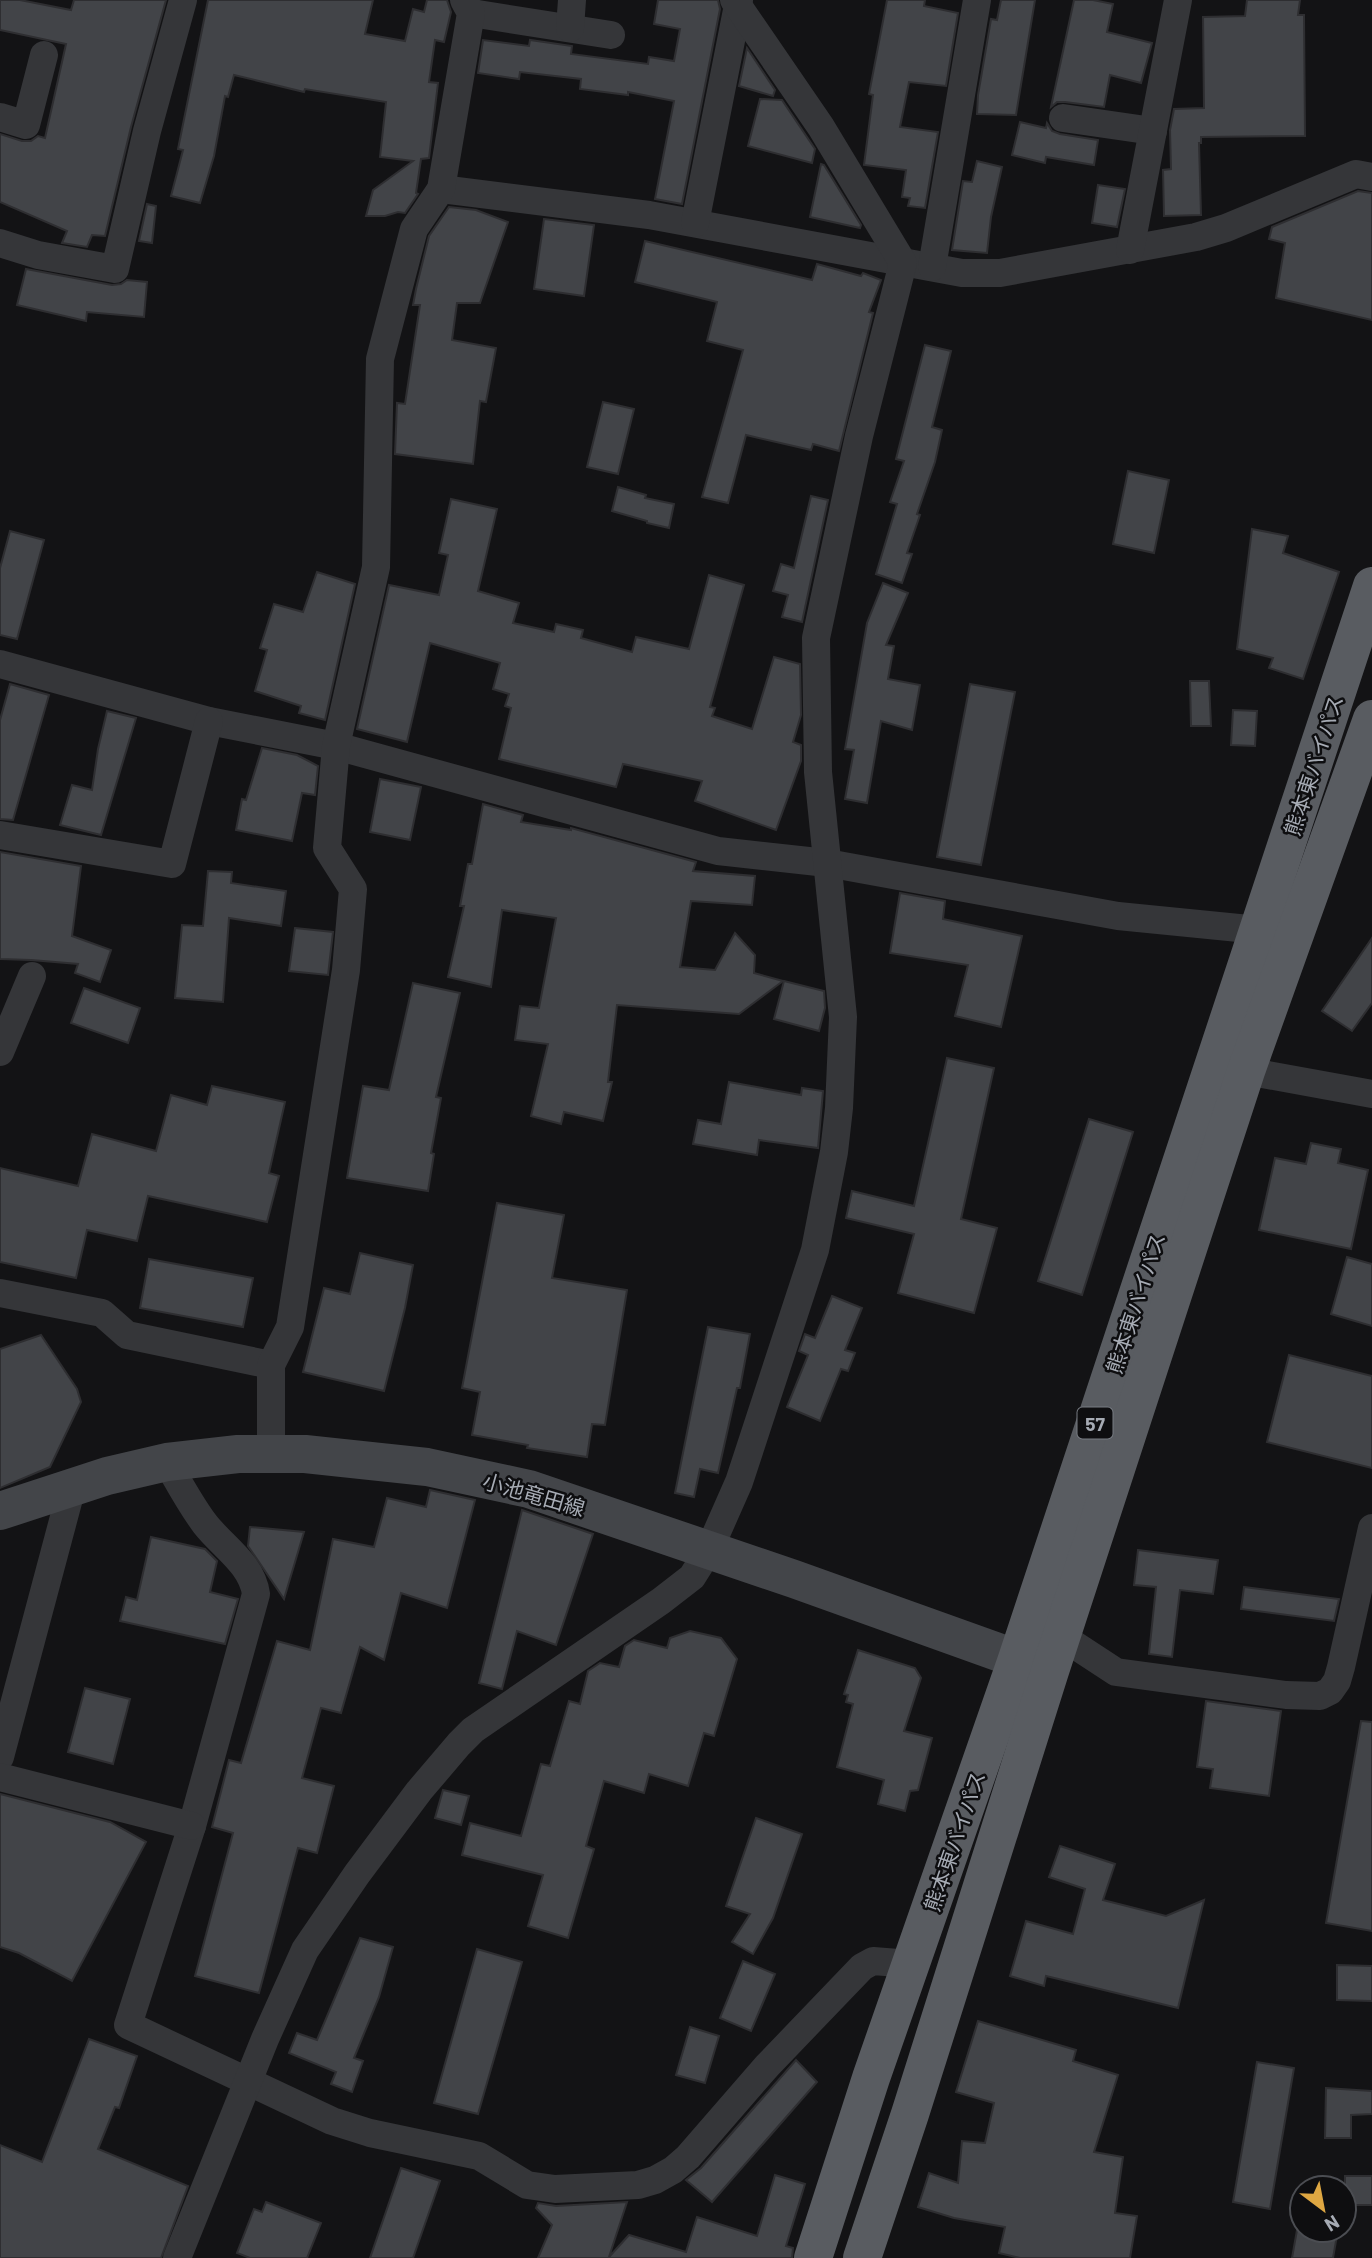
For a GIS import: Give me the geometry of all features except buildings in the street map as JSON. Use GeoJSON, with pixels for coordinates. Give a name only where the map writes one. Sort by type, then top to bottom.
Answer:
{"type":"FeatureCollection","features":[{"type":"Feature","properties":{"kind":"highway","name":"熊本東バイパス"},"geometry":{"type":"LineString","coordinates":[[862,2258],[1259,930],[1372,586]]}},
{"type":"Feature","properties":{"kind":"highway","name":"熊本東バイパス"},"geometry":{"type":"LineString","coordinates":[[813,2258],[911,1964],[1043,1655],[1246,1071],[1372,719]]}},
{"type":"Feature","properties":{"kind":"main road","name":"小池竜田線"},"geometry":{"type":"LineString","coordinates":[[0,1511],[107,1476],[167,1462],[238,1454],[317,1455],[427,1466],[529,1489],[709,1550],[1043,1655]]}},
{"type":"Feature","properties":{"kind":"street"},"geometry":{"type":"LineString","coordinates":[[0,243],[38,255],[115,269],[147,131],[183,0]]}},
{"type":"Feature","properties":{"kind":"street"},"geometry":{"type":"LineString","coordinates":[[570,28],[572,0]]}},
{"type":"Feature","properties":{"kind":"street"},"geometry":{"type":"LineString","coordinates":[[932,267],[977,0]]}},
{"type":"Feature","properties":{"kind":"street"},"geometry":{"type":"LineString","coordinates":[[1130,250],[1178,0]]}},
{"type":"Feature","properties":{"kind":"street"},"geometry":{"type":"LineString","coordinates":[[695,223],[737,2]]}},
{"type":"Feature","properties":{"kind":"street"},"geometry":{"type":"LineString","coordinates":[[177,2258],[265,2039],[305,1950],[357,1874],[459,1744],[489,1718],[692,1577],[709,1550],[739,1482],[815,1250],[834,1152],[843,1017],[818,772],[816,638],[859,436],[903,263],[821,127],[737,2]]}},
{"type":"Feature","properties":{"kind":"street"},"geometry":{"type":"LineString","coordinates":[[271,1455],[271,1365],[290,1326],[346,970],[353,889],[327,848],[336,746],[376,566],[380,359],[414,229],[441,189],[468,7],[611,35]]}},
{"type":"Feature","properties":{"kind":"street"},"geometry":{"type":"LineString","coordinates":[[0,117],[26,125],[44,55]]}},
{"type":"Feature","properties":{"kind":"street"},"geometry":{"type":"LineString","coordinates":[[1063,118],[1153,131]]}},
{"type":"Feature","properties":{"kind":"street"},"geometry":{"type":"LineString","coordinates":[[441,189],[649,215],[971,274],[1000,273],[1196,237],[1226,228],[1356,174],[1372,177]]}},
{"type":"Feature","properties":{"kind":"street"},"geometry":{"type":"LineString","coordinates":[[0,664],[209,722],[336,746],[718,850],[827,863],[1118,916],[1259,930]]}},
{"type":"Feature","properties":{"kind":"street"},"geometry":{"type":"LineString","coordinates":[[0,835],[172,864],[209,722]]}},
{"type":"Feature","properties":{"kind":"street"},"geometry":{"type":"LineString","coordinates":[[0,1052],[32,976]]}},
{"type":"Feature","properties":{"kind":"street"},"geometry":{"type":"LineString","coordinates":[[1246,1071],[1372,1094]]}},
{"type":"Feature","properties":{"kind":"street"},"geometry":{"type":"LineString","coordinates":[[0,1293],[102,1313],[127,1335],[271,1365]]}},
{"type":"Feature","properties":{"kind":"street"},"geometry":{"type":"LineString","coordinates":[[167,1462],[200,1517],[249,1572],[256,1594],[192,1826],[128,2025],[332,2121],[370,2133],[479,2157],[527,2185],[555,2189],[638,2185],[655,2180],[673,2170],[688,2157],[767,2066],[862,1968],[873,1961],[911,1964]]}},
{"type":"Feature","properties":{"kind":"street"},"geometry":{"type":"LineString","coordinates":[[0,1756],[72,1487]]}},
{"type":"Feature","properties":{"kind":"street"},"geometry":{"type":"LineString","coordinates":[[1043,1655],[1116,1672],[1286,1695],[1320,1696],[1330,1690],[1337,1681],[1372,1528]]}},
{"type":"Feature","properties":{"kind":"street"},"geometry":{"type":"LineString","coordinates":[[0,1777],[192,1826]]}}]}
